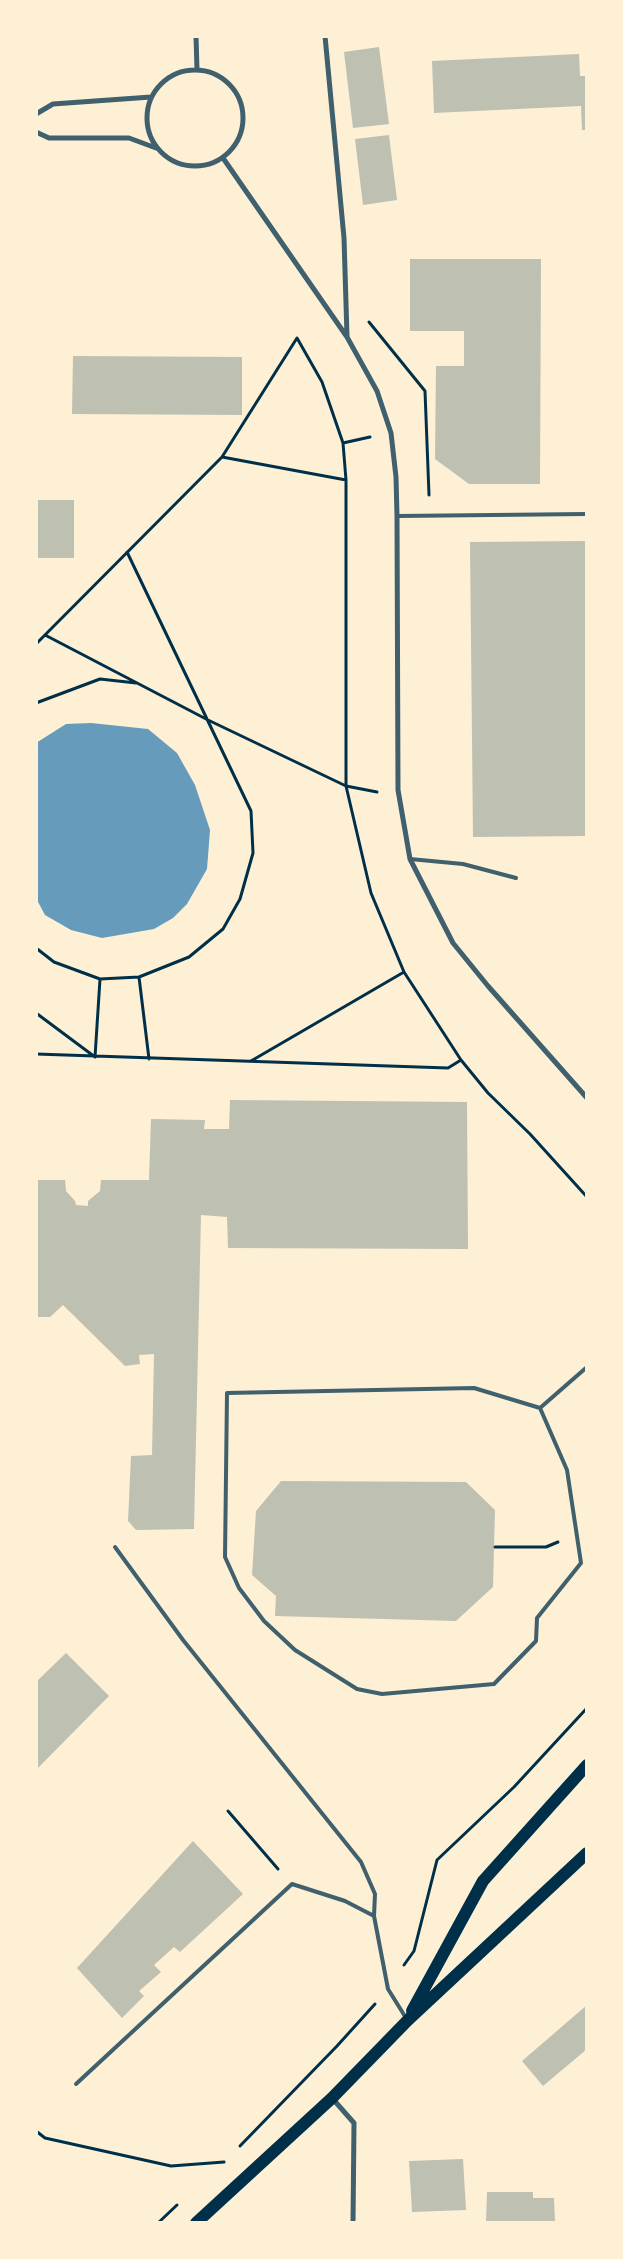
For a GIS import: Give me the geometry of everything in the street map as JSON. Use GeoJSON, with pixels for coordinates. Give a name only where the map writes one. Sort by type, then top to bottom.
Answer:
{"type":"FeatureCollection","features":[{"type":"Feature","properties":{"kind":"main road"},"geometry":{"type":"LineString","coordinates":[[408,2020],[483,1881],[587,1765]]}},
{"type":"Feature","properties":{"kind":"main road"},"geometry":{"type":"LineString","coordinates":[[196,2223],[332,2098],[408,2020],[587,1853]]}},
{"type":"Feature","properties":{"kind":"street"},"geometry":{"type":"LineString","coordinates":[[196,36],[197,70]]}},
{"type":"Feature","properties":{"kind":"street"},"geometry":{"type":"LineString","coordinates":[[325,36],[344,238],[347,336]]}},
{"type":"Feature","properties":{"kind":"street"},"geometry":{"type":"LineString","coordinates":[[36,132],[49,138],[129,138],[156,148],[165,157],[187,166],[212,164],[223,158],[237,143],[241,134],[244,114],[238,95],[225,80],[207,71],[183,71],[170,76],[151,97],[147,110],[147,123],[156,148]]}},
{"type":"Feature","properties":{"kind":"street"},"geometry":{"type":"LineString","coordinates":[[36,114],[53,104],[151,97]]}},
{"type":"Feature","properties":{"kind":"street"},"geometry":{"type":"LineString","coordinates":[[223,158],[347,336],[377,391],[391,433],[396,477],[397,516],[398,790],[410,859],[453,943],[488,986],[587,1098]]}},
{"type":"Feature","properties":{"kind":"street"},"geometry":{"type":"LineString","coordinates":[[332,2098],[354,2123],[353,2223]]}},
{"type":"Feature","properties":{"kind":"lane"},"geometry":{"type":"LineString","coordinates":[[397,516],[587,514]]}},
{"type":"Feature","properties":{"kind":"lane"},"geometry":{"type":"LineString","coordinates":[[410,859],[463,864],[516,878]]}},
{"type":"Feature","properties":{"kind":"lane"},"geometry":{"type":"LineString","coordinates":[[540,1408],[587,1367]]}},
{"type":"Feature","properties":{"kind":"lane"},"geometry":{"type":"LineString","coordinates":[[474,1388],[540,1408],[567,1470],[581,1562],[537,1618],[536,1641],[494,1684],[382,1694],[357,1689],[295,1650],[264,1621],[239,1588],[225,1557],[228,1393],[474,1388]]}},
{"type":"Feature","properties":{"kind":"lane"},"geometry":{"type":"LineString","coordinates":[[115,1548],[183,1640],[361,1862],[375,1894],[374,1916],[388,1989],[408,2020]]}},
{"type":"Feature","properties":{"kind":"lane"},"geometry":{"type":"LineString","coordinates":[[76,2084],[292,1884],[345,1901],[374,1916]]}},
{"type":"Feature","properties":{"kind":"path"},"geometry":{"type":"LineString","coordinates":[[365,316],[425,391],[430,516]]}},
{"type":"Feature","properties":{"kind":"path"},"geometry":{"type":"LineString","coordinates":[[36,644],[222,457],[297,338],[322,382],[343,443],[346,480],[346,786],[371,893],[404,972],[461,1060],[488,1093],[530,1134],[587,1197]]}},
{"type":"Feature","properties":{"kind":"path"},"geometry":{"type":"LineString","coordinates":[[343,443],[373,437]]}},
{"type":"Feature","properties":{"kind":"path"},"geometry":{"type":"LineString","coordinates":[[222,457],[346,480]]}},
{"type":"Feature","properties":{"kind":"path"},"geometry":{"type":"LineString","coordinates":[[36,948],[54,962],[100,979],[139,977],[189,957],[223,929],[240,899],[250,862],[252,853],[251,811],[127,552]]}},
{"type":"Feature","properties":{"kind":"path"},"geometry":{"type":"LineString","coordinates":[[45,635],[208,720],[346,786],[377,792]]}},
{"type":"Feature","properties":{"kind":"path"},"geometry":{"type":"LineString","coordinates":[[36,703],[100,679],[140,684]]}},
{"type":"Feature","properties":{"kind":"path"},"geometry":{"type":"LineString","coordinates":[[249,1062],[404,972]]}},
{"type":"Feature","properties":{"kind":"path"},"geometry":{"type":"LineString","coordinates":[[139,977],[149,1059]]}},
{"type":"Feature","properties":{"kind":"path"},"geometry":{"type":"LineString","coordinates":[[95,1057],[100,979]]}},
{"type":"Feature","properties":{"kind":"path"},"geometry":{"type":"LineString","coordinates":[[36,1013],[95,1057]]}},
{"type":"Feature","properties":{"kind":"path"},"geometry":{"type":"LineString","coordinates":[[36,1054],[448,1068],[461,1060]]}},
{"type":"Feature","properties":{"kind":"path"},"geometry":{"type":"LineString","coordinates":[[495,1547],[546,1547]]}},
{"type":"Feature","properties":{"kind":"path"},"geometry":{"type":"LineString","coordinates":[[237,2148],[337,2046],[388,1989],[414,1952],[437,1860],[514,1787],[587,1708]]}},
{"type":"Feature","properties":{"kind":"path"},"geometry":{"type":"LineString","coordinates":[[228,1810],[292,1884]]}},
{"type":"Feature","properties":{"kind":"path"},"geometry":{"type":"LineString","coordinates":[[36,2131],[45,2138],[171,2166],[224,2162]]}},
{"type":"Feature","properties":{"kind":"path"},"geometry":{"type":"LineString","coordinates":[[217,2168],[230,2155]]}},
{"type":"Feature","properties":{"kind":"path"},"geometry":{"type":"LineString","coordinates":[[158,2223],[178,2203]]}},
{"type":"Feature","properties":{"kind":"water"},"geometry":{"type":"Polygon","coordinates":[[[91,723],[148,729],[177,753],[195,785],[210,830],[207,869],[187,904],[173,918],[154,929],[102,938],[71,930],[45,915],[36,898],[36,743],[66,724],[91,723]]]}},
{"type":"Feature","properties":{"kind":"building"},"geometry":{"type":"Polygon","coordinates":[[[379,47],[389,124],[353,128],[344,52],[379,47]]]}},
{"type":"Feature","properties":{"kind":"building"},"geometry":{"type":"Polygon","coordinates":[[[579,54],[580,76],[587,76],[587,130],[582,130],[581,106],[434,113],[432,61],[579,54]]]}},
{"type":"Feature","properties":{"kind":"building"},"geometry":{"type":"Polygon","coordinates":[[[389,135],[397,200],[363,205],[355,139],[389,135]]]}},
{"type":"Feature","properties":{"kind":"building"},"geometry":{"type":"Polygon","coordinates":[[[410,259],[541,259],[540,484],[469,484],[435,459],[436,366],[464,366],[464,331],[410,331],[410,259]]]}},
{"type":"Feature","properties":{"kind":"building"},"geometry":{"type":"Polygon","coordinates":[[[73,356],[242,357],[242,415],[72,414],[73,356]]]}},
{"type":"Feature","properties":{"kind":"building"},"geometry":{"type":"Polygon","coordinates":[[[36,500],[74,500],[74,558],[36,558],[36,500]]]}},
{"type":"Feature","properties":{"kind":"building"},"geometry":{"type":"Polygon","coordinates":[[[587,541],[587,836],[473,837],[470,542],[587,541]]]}},
{"type":"Feature","properties":{"kind":"building"},"geometry":{"type":"Polygon","coordinates":[[[230,1100],[467,1102],[468,1249],[228,1248],[227,1217],[201,1215],[194,1529],[136,1530],[128,1521],[131,1456],[152,1455],[154,1354],[139,1355],[140,1364],[125,1366],[63,1305],[50,1317],[36,1317],[36,1180],[65,1180],[66,1191],[75,1201],[76,1205],[88,1206],[88,1201],[100,1191],[101,1180],[149,1180],[151,1119],[205,1120],[204,1129],[229,1129],[230,1100]]]}},
{"type":"Feature","properties":{"kind":"building"},"geometry":{"type":"Polygon","coordinates":[[[281,1481],[466,1482],[495,1510],[493,1587],[456,1621],[275,1616],[276,1596],[252,1575],[256,1511],[281,1481]]]}},
{"type":"Feature","properties":{"kind":"building"},"geometry":{"type":"Polygon","coordinates":[[[66,1653],[109,1696],[36,1770],[36,1682],[66,1653]]]}},
{"type":"Feature","properties":{"kind":"building"},"geometry":{"type":"Polygon","coordinates":[[[193,1841],[243,1894],[180,1952],[174,1947],[154,1965],[161,1972],[139,1991],[144,1996],[122,2018],[77,1968],[193,1841]]]}},
{"type":"Feature","properties":{"kind":"building"},"geometry":{"type":"Polygon","coordinates":[[[587,2005],[587,2049],[543,2086],[522,2061],[587,2005]]]}},
{"type":"Feature","properties":{"kind":"building"},"geometry":{"type":"Polygon","coordinates":[[[463,2159],[466,2210],[412,2212],[409,2161],[463,2159]]]}},
{"type":"Feature","properties":{"kind":"building"},"geometry":{"type":"Polygon","coordinates":[[[487,2192],[533,2192],[533,2198],[554,2198],[555,2223],[486,2223],[487,2192]]]}}]}
